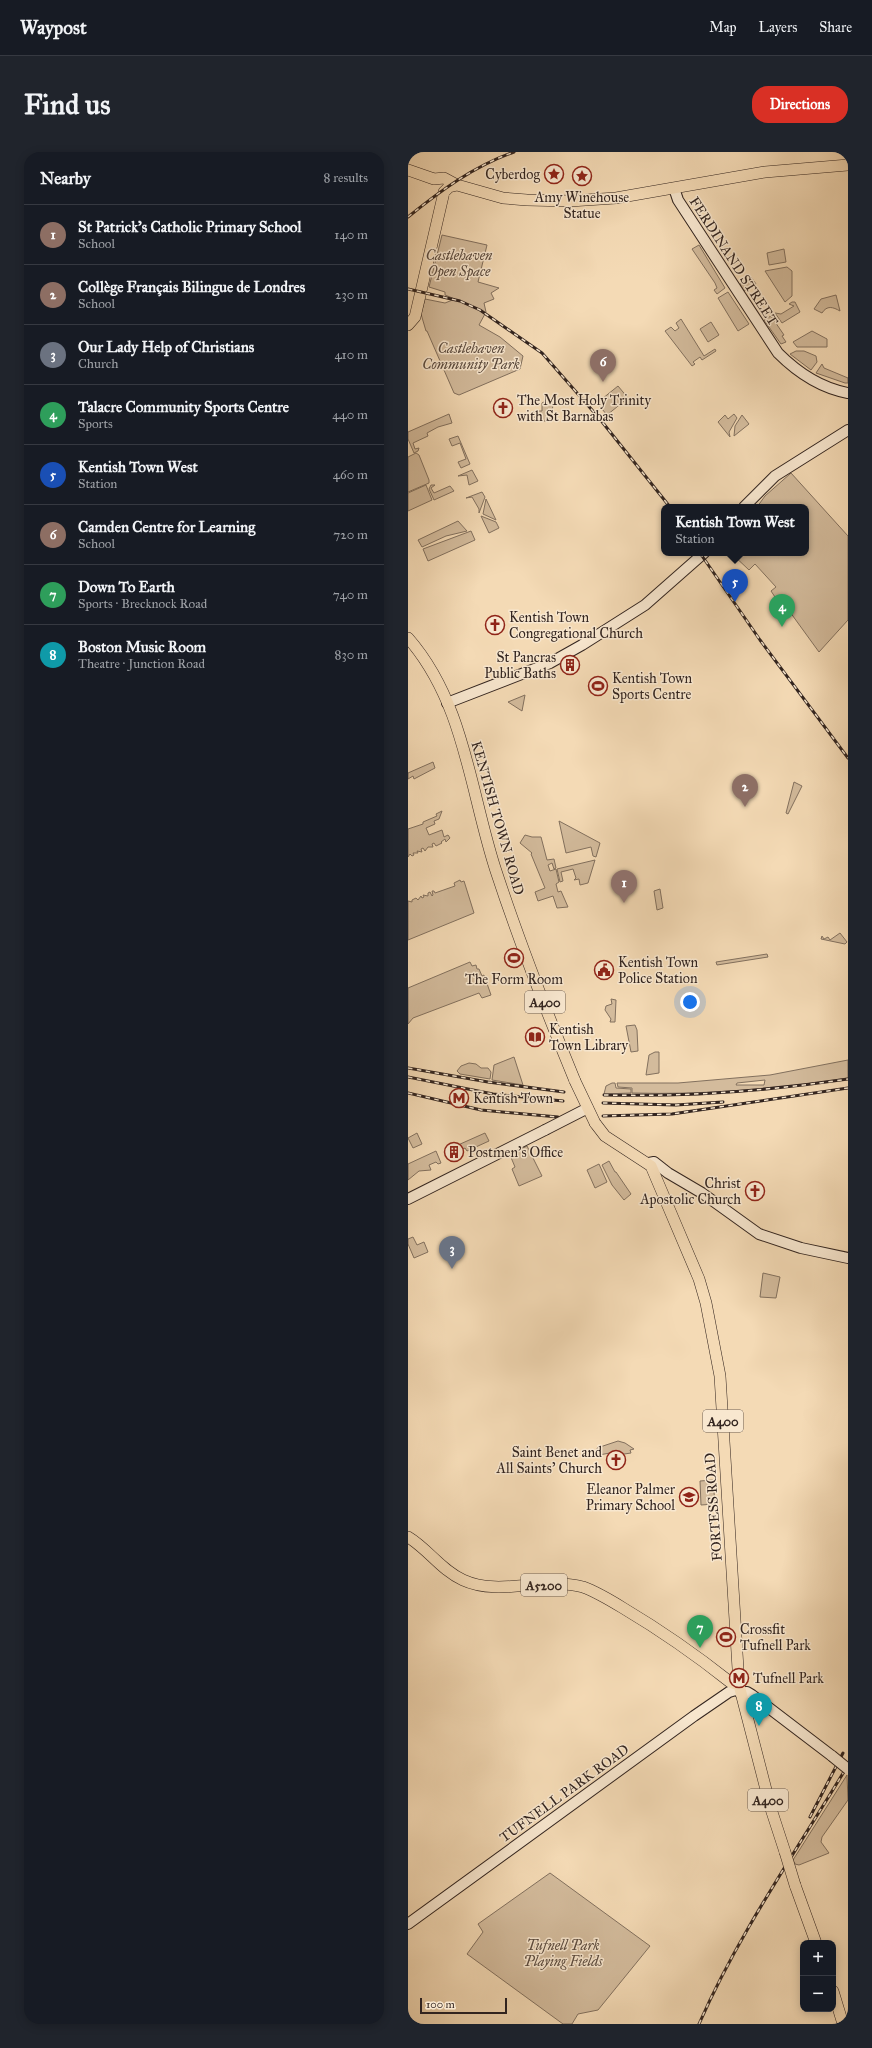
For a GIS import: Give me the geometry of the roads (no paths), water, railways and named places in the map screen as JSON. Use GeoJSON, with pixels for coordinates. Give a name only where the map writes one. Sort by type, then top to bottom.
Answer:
{"type":"FeatureCollection","features":[{"type":"Feature","properties":{"kind":"main road"},"geometry":{"type":"LineString","coordinates":[[434,179],[444,178],[457,185],[503,198],[567,201],[616,198],[765,172],[848,165]]}},
{"type":"Feature","properties":{"kind":"main road"},"geometry":{"type":"LineString","coordinates":[[408,170],[434,179],[442,185],[444,192],[415,317],[409,324]]}},
{"type":"Feature","properties":{"kind":"main road"},"geometry":{"type":"LineString","coordinates":[[444,192],[449,187],[457,185]]}},
{"type":"Feature","properties":{"kind":"main road","name":"KENTISH TOWN ROAD"},"geometry":{"type":"LineString","coordinates":[[408,638],[435,676],[447,703],[473,780],[496,870],[576,1081],[588,1108],[595,1123],[605,1136],[650,1165]]}},
{"type":"Feature","properties":{"kind":"main road","name":"FORTESS ROAD"},"geometry":{"type":"LineString","coordinates":[[650,1165],[699,1279],[717,1350],[721,1383],[739,1689]]}},
{"type":"Feature","properties":{"kind":"main road","name":"A5200"},"geometry":{"type":"LineString","coordinates":[[408,1537],[454,1574],[472,1583],[492,1586],[561,1585],[580,1587],[592,1591],[654,1627],[739,1689]]}},
{"type":"Feature","properties":{"kind":"main road","name":"A400"},"geometry":{"type":"LineString","coordinates":[[739,1689],[771,1809],[815,1940]]}},
{"type":"Feature","properties":{"kind":"main road"},"geometry":{"type":"LineString","coordinates":[[836,2001],[843,2024]]}},
{"type":"Feature","properties":{"kind":"street","name":"FERDINAND STREET"},"geometry":{"type":"LineString","coordinates":[[674,188],[680,204],[774,348],[781,356],[809,378],[826,386],[848,393]]}},
{"type":"Feature","properties":{"kind":"street"},"geometry":{"type":"LineString","coordinates":[[747,504],[775,476],[848,430]]}},
{"type":"Feature","properties":{"kind":"street"},"geometry":{"type":"LineString","coordinates":[[447,703],[550,662],[582,646],[645,605],[701,556]]}},
{"type":"Feature","properties":{"kind":"street"},"geometry":{"type":"LineString","coordinates":[[408,1199],[588,1108]]}},
{"type":"Feature","properties":{"kind":"street"},"geometry":{"type":"LineString","coordinates":[[650,1165],[654,1162],[668,1173],[702,1193],[759,1234],[801,1248],[848,1258]]}},
{"type":"Feature","properties":{"kind":"street"},"geometry":{"type":"LineString","coordinates":[[739,1689],[752,1694],[848,1769]]}},
{"type":"Feature","properties":{"kind":"street","name":"TUFNELL PARK ROAD"},"geometry":{"type":"LineString","coordinates":[[408,1924],[694,1716],[728,1692],[739,1689]]}},
{"type":"Feature","properties":{"kind":"railway"},"geometry":{"type":"LineString","coordinates":[[408,217],[432,198],[471,172],[485,164],[514,152]]}},
{"type":"Feature","properties":{"kind":"railway"},"geometry":{"type":"LineString","coordinates":[[408,289],[460,301],[480,310],[542,353],[599,418],[668,504]]}},
{"type":"Feature","properties":{"kind":"railway"},"geometry":{"type":"LineString","coordinates":[[702,556],[760,640],[848,758]]}},
{"type":"Feature","properties":{"kind":"railway"},"geometry":{"type":"LineString","coordinates":[[408,1068],[488,1082],[564,1092]]}},
{"type":"Feature","properties":{"kind":"railway"},"geometry":{"type":"LineString","coordinates":[[408,1077],[493,1094],[563,1101]]}},
{"type":"Feature","properties":{"kind":"railway"},"geometry":{"type":"LineString","coordinates":[[604,1095],[696,1094],[757,1090],[848,1079]]}},
{"type":"Feature","properties":{"kind":"railway"},"geometry":{"type":"LineString","coordinates":[[603,1116],[672,1114],[848,1088]]}},
{"type":"Feature","properties":{"kind":"railway"},"geometry":{"type":"LineString","coordinates":[[408,1093],[481,1110],[558,1117]]}},
{"type":"Feature","properties":{"kind":"railway"},"geometry":{"type":"LineString","coordinates":[[603,1103],[676,1105],[723,1102]]}},
{"type":"Feature","properties":{"kind":"railway"},"geometry":{"type":"LineString","coordinates":[[810,1817],[843,1753]]}},
{"type":"Feature","properties":{"kind":"railway"},"geometry":{"type":"LineString","coordinates":[[699,2024],[750,1924],[848,1765]]}},
{"type":"Feature","properties":{"kind":"place","name":"Cyberdog"},"geometry":{"type":"Point","coordinates":[554,174]}},
{"type":"Feature","properties":{"kind":"place","name":"Amy Winehouse Statue"},"geometry":{"type":"Point","coordinates":[582,176]}},
{"type":"Feature","properties":{"kind":"place","name":"Camden Centre for Learning"},"geometry":{"type":"Point","coordinates":[603,382]}},
{"type":"Feature","properties":{"kind":"place","name":"The Most Holy Trinity with St Barnabas"},"geometry":{"type":"Point","coordinates":[503,408]}},
{"type":"Feature","properties":{"kind":"place","name":"Kentish Town West"},"geometry":{"type":"Point","coordinates":[735,602]}},
{"type":"Feature","properties":{"kind":"place","name":"Kentish Town Congregational Church"},"geometry":{"type":"Point","coordinates":[495,625]}},
{"type":"Feature","properties":{"kind":"place","name":"Talacre Community Sports Centre"},"geometry":{"type":"Point","coordinates":[782,627]}},
{"type":"Feature","properties":{"kind":"place","name":"St Pancras Public Baths"},"geometry":{"type":"Point","coordinates":[570,665]}},
{"type":"Feature","properties":{"kind":"place","name":"Kentish Town Sports Centre"},"geometry":{"type":"Point","coordinates":[598,686]}},
{"type":"Feature","properties":{"kind":"place","name":"Collège Français Bilingue de Londres"},"geometry":{"type":"Point","coordinates":[745,807]}},
{"type":"Feature","properties":{"kind":"place","name":"St Patrick's Catholic Primary School"},"geometry":{"type":"Point","coordinates":[624,903]}},
{"type":"Feature","properties":{"kind":"place","name":"The Form Room"},"geometry":{"type":"Point","coordinates":[514,958]}},
{"type":"Feature","properties":{"kind":"place","name":"Kentish Town Police Station"},"geometry":{"type":"Point","coordinates":[604,970]}},
{"type":"Feature","properties":{"kind":"place","name":"Kentish Town Library"},"geometry":{"type":"Point","coordinates":[535,1037]}},
{"type":"Feature","properties":{"kind":"place","name":"Kentish Town"},"geometry":{"type":"Point","coordinates":[459,1098]}},
{"type":"Feature","properties":{"kind":"place","name":"Postmen's Office"},"geometry":{"type":"Point","coordinates":[454,1152]}},
{"type":"Feature","properties":{"kind":"place","name":"Christ Apostolic Church"},"geometry":{"type":"Point","coordinates":[755,1191]}},
{"type":"Feature","properties":{"kind":"place","name":"Our Lady Help of Christians"},"geometry":{"type":"Point","coordinates":[452,1269]}},
{"type":"Feature","properties":{"kind":"place","name":"Saint Benet and All Saints' Church"},"geometry":{"type":"Point","coordinates":[616,1460]}},
{"type":"Feature","properties":{"kind":"place","name":"Eleanor Palmer Primary School"},"geometry":{"type":"Point","coordinates":[689,1497]}},
{"type":"Feature","properties":{"kind":"place","name":"Crossfit Tufnell Park"},"geometry":{"type":"Point","coordinates":[726,1637]}},
{"type":"Feature","properties":{"kind":"place","name":"Down To Earth"},"geometry":{"type":"Point","coordinates":[700,1648]}},
{"type":"Feature","properties":{"kind":"place","name":"Tufnell Park"},"geometry":{"type":"Point","coordinates":[739,1678]}},
{"type":"Feature","properties":{"kind":"place","name":"Boston Music Room"},"geometry":{"type":"Point","coordinates":[759,1726]}},
{"type":"Feature","properties":{"kind":"park label","name":"Castlehaven Open Space"},"geometry":{"type":"Point","coordinates":[459,264]}},
{"type":"Feature","properties":{"kind":"park label","name":"Castlehaven Community Park"},"geometry":{"type":"Point","coordinates":[471,356]}},
{"type":"Feature","properties":{"kind":"park label","name":"Tufnell Park Playing Fields"},"geometry":{"type":"Point","coordinates":[563,1954]}}]}
